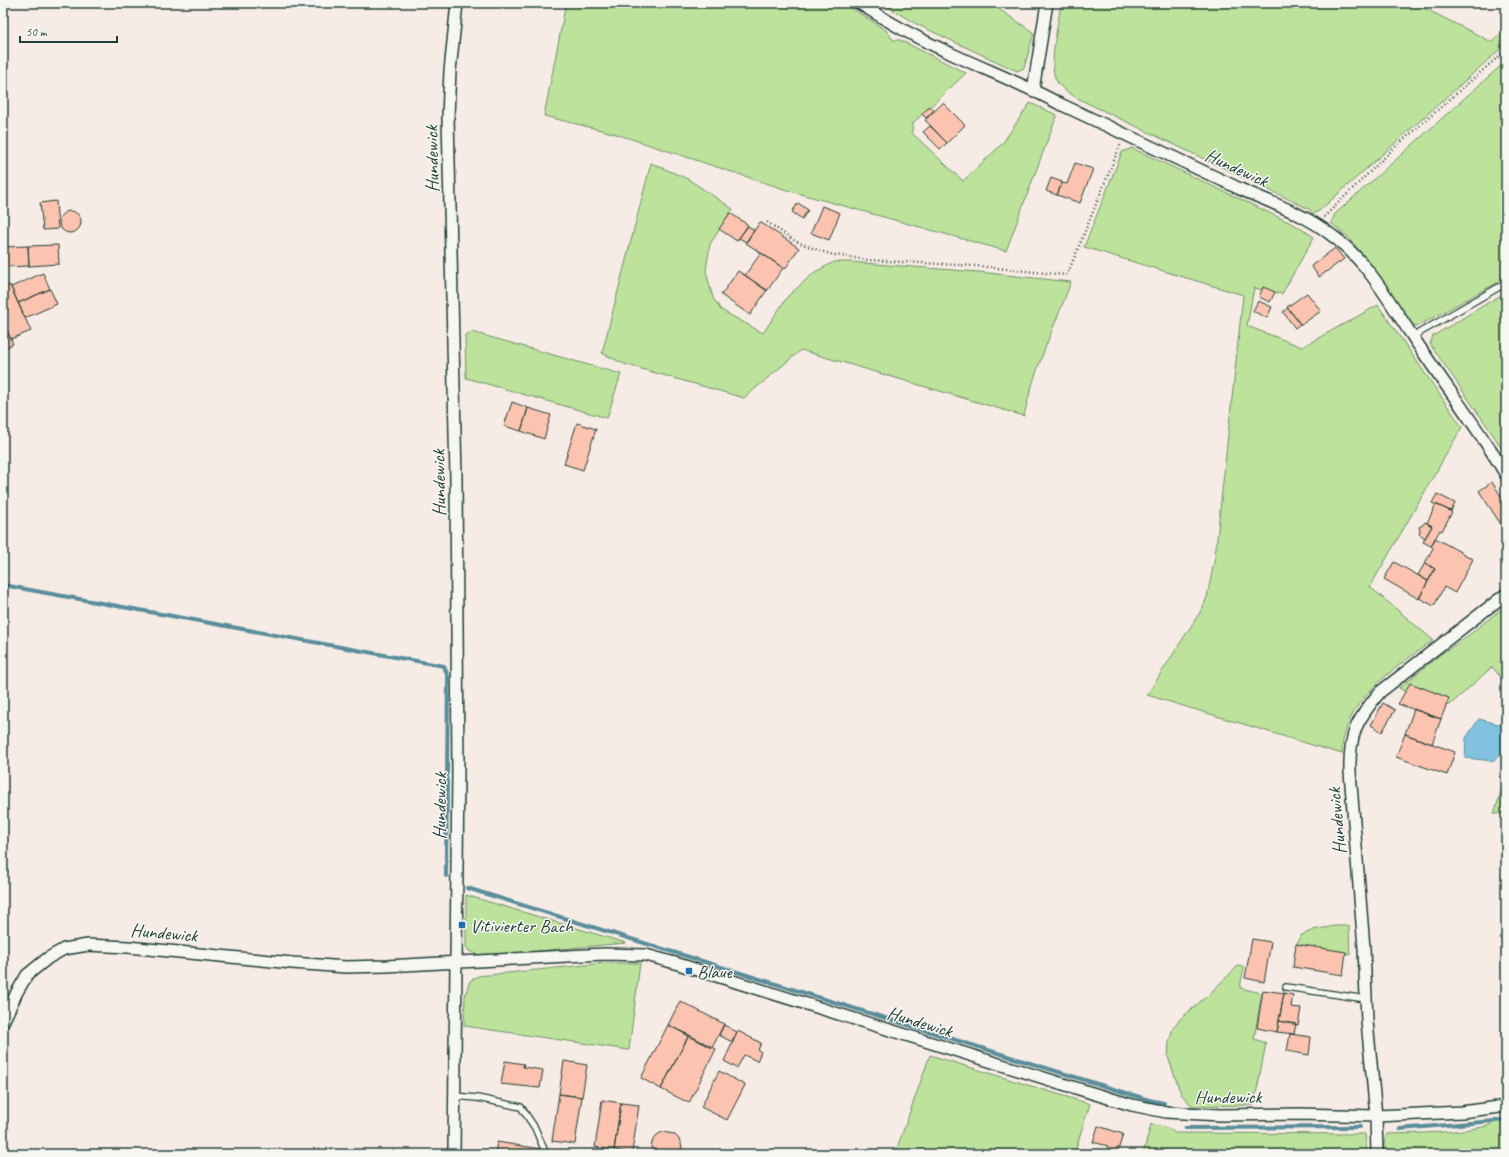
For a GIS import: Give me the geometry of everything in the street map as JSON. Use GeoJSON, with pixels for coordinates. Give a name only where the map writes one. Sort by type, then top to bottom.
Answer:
{"type":"FeatureCollection","features":[{"type":"Feature","properties":{"kind":"street","name":"Hundewick"},"geometry":{"type":"LineString","coordinates":[[454,1154],[458,771],[456,478],[448,116],[450,70],[457,3]]}},
{"type":"Feature","properties":{"kind":"street","name":"Hundewick"},"geometry":{"type":"LineString","coordinates":[[859,3],[896,27],[949,53],[1033,90],[1286,209],[1330,233],[1347,248],[1374,279],[1412,337],[1489,446],[1506,475]]}},
{"type":"Feature","properties":{"kind":"street"},"geometry":{"type":"LineString","coordinates":[[1033,90],[1047,3]]}},
{"type":"Feature","properties":{"kind":"street","name":"Hundewick"},"geometry":{"type":"LineString","coordinates":[[1377,1154],[1376,1116],[1367,1021],[1364,948],[1350,772],[1350,754],[1354,731],[1365,711],[1380,692],[1506,594]]}},
{"type":"Feature","properties":{"kind":"street","name":"Hundewick"},"geometry":{"type":"LineString","coordinates":[[3,1022],[27,975],[48,958],[64,949],[88,945],[128,947],[292,963],[346,966],[386,966],[604,954],[646,955],[1092,1093],[1132,1105],[1166,1112],[1220,1115],[1300,1114],[1376,1116],[1462,1112],[1506,1106]]}},
{"type":"Feature","properties":{"kind":"lane"},"geometry":{"type":"LineString","coordinates":[[1412,337],[1506,283]]}},
{"type":"Feature","properties":{"kind":"lane"},"geometry":{"type":"LineString","coordinates":[[1286,987],[1366,999]]}},
{"type":"Feature","properties":{"kind":"lane"},"geometry":{"type":"LineString","coordinates":[[454,1096],[477,1098],[521,1107],[535,1128],[546,1154]]}},
{"type":"Feature","properties":{"kind":"path"},"geometry":{"type":"LineString","coordinates":[[1316,225],[1394,148],[1506,50]]}},
{"type":"Feature","properties":{"kind":"path"},"geometry":{"type":"LineString","coordinates":[[767,222],[795,241],[820,251],[834,254],[868,260],[976,266],[1066,275],[1125,134]]}},
{"type":"Feature","properties":{"kind":"green space"},"geometry":{"type":"Polygon","coordinates":[[[566,3],[844,3],[887,31],[893,40],[900,40],[966,73],[913,123],[912,133],[963,181],[1002,144],[1030,103],[1057,115],[1006,251],[790,191],[613,133],[544,116],[566,3]]]}},
{"type":"Feature","properties":{"kind":"green space"},"geometry":{"type":"Polygon","coordinates":[[[881,3],[990,3],[1034,33],[1024,68],[1017,71],[918,25],[881,3]]]}},
{"type":"Feature","properties":{"kind":"green space"},"geometry":{"type":"Polygon","coordinates":[[[1061,3],[1414,3],[1492,42],[1506,29],[1506,44],[1319,211],[1313,214],[1309,209],[1085,102],[1073,96],[1061,87],[1056,80],[1053,64],[1061,3]]]}},
{"type":"Feature","properties":{"kind":"green space"},"geometry":{"type":"Polygon","coordinates":[[[1506,61],[1506,238],[1503,240],[1506,246],[1506,278],[1418,326],[1413,325],[1373,268],[1348,237],[1331,223],[1335,214],[1506,61]]]}},
{"type":"Feature","properties":{"kind":"green space"},"geometry":{"type":"Polygon","coordinates":[[[1132,148],[1295,225],[1314,237],[1282,294],[1254,288],[1247,326],[1302,347],[1378,305],[1462,427],[1370,587],[1433,640],[1393,670],[1368,693],[1350,720],[1344,736],[1342,754],[1147,695],[1202,609],[1207,597],[1215,557],[1243,295],[1084,247],[1122,152],[1132,148]]]}},
{"type":"Feature","properties":{"kind":"green space"},"geometry":{"type":"Polygon","coordinates":[[[651,163],[688,179],[733,209],[710,244],[706,271],[713,298],[721,310],[763,333],[788,296],[815,272],[834,262],[979,272],[1071,282],[1033,383],[1024,416],[801,350],[744,398],[624,364],[602,353],[651,163]]]}},
{"type":"Feature","properties":{"kind":"green space"},"geometry":{"type":"Polygon","coordinates":[[[1506,292],[1506,456],[1494,436],[1430,344],[1433,336],[1506,292]]]}},
{"type":"Feature","properties":{"kind":"green space"},"geometry":{"type":"Polygon","coordinates":[[[472,332],[621,374],[607,418],[466,378],[465,335],[472,332]]]}},
{"type":"Feature","properties":{"kind":"green space"},"geometry":{"type":"Polygon","coordinates":[[[1506,605],[1506,683],[1492,667],[1450,705],[1436,708],[1420,701],[1399,688],[1441,654],[1469,635],[1506,605]]]}},
{"type":"Feature","properties":{"kind":"green space"},"geometry":{"type":"Polygon","coordinates":[[[1506,775],[1506,813],[1494,814],[1506,775]]]}},
{"type":"Feature","properties":{"kind":"green space"},"geometry":{"type":"Polygon","coordinates":[[[466,895],[626,943],[482,956],[469,951],[466,947],[466,895]]]}},
{"type":"Feature","properties":{"kind":"green space"},"geometry":{"type":"Polygon","coordinates":[[[1335,926],[1349,926],[1350,955],[1296,946],[1300,936],[1313,930],[1335,926]]]}},
{"type":"Feature","properties":{"kind":"green space"},"geometry":{"type":"Polygon","coordinates":[[[605,963],[640,963],[629,1050],[464,1026],[465,995],[470,981],[478,976],[605,963]]]}},
{"type":"Feature","properties":{"kind":"green space"},"geometry":{"type":"Polygon","coordinates":[[[1238,966],[1244,967],[1240,988],[1262,993],[1254,1039],[1266,1043],[1254,1105],[1192,1106],[1181,1094],[1168,1057],[1169,1042],[1173,1028],[1179,1020],[1207,996],[1238,966]]]}},
{"type":"Feature","properties":{"kind":"green space"},"geometry":{"type":"Polygon","coordinates":[[[930,1055],[1090,1104],[1074,1154],[895,1154],[930,1055]]]}},
{"type":"Feature","properties":{"kind":"green space"},"geometry":{"type":"Polygon","coordinates":[[[1506,1118],[1506,1154],[1384,1154],[1384,1142],[1387,1134],[1471,1129],[1486,1126],[1506,1118]]]}},
{"type":"Feature","properties":{"kind":"green space"},"geometry":{"type":"Polygon","coordinates":[[[1151,1124],[1168,1128],[1175,1133],[1365,1134],[1367,1154],[1143,1154],[1151,1124]]]}},
{"type":"Feature","properties":{"kind":"water"},"geometry":{"type":"Polygon","coordinates":[[[1479,719],[1506,726],[1506,750],[1493,761],[1465,758],[1466,738],[1479,719]]]}},
{"type":"Feature","properties":{"kind":"building"},"geometry":{"type":"Polygon","coordinates":[[[943,103],[965,125],[947,143],[925,120],[943,103]]]}},
{"type":"Feature","properties":{"kind":"building"},"geometry":{"type":"Polygon","coordinates":[[[930,106],[934,110],[926,118],[922,114],[930,106]]]}},
{"type":"Feature","properties":{"kind":"building"},"geometry":{"type":"Polygon","coordinates":[[[930,126],[947,143],[940,149],[923,132],[930,126]]]}},
{"type":"Feature","properties":{"kind":"building"},"geometry":{"type":"Polygon","coordinates":[[[1075,163],[1093,169],[1080,203],[1057,195],[1062,183],[1067,184],[1075,163]]]}},
{"type":"Feature","properties":{"kind":"building"},"geometry":{"type":"Polygon","coordinates":[[[1051,178],[1062,182],[1057,195],[1046,191],[1051,178]]]}},
{"type":"Feature","properties":{"kind":"building"},"geometry":{"type":"Polygon","coordinates":[[[56,201],[58,229],[43,230],[40,203],[56,201]]]}},
{"type":"Feature","properties":{"kind":"building"},"geometry":{"type":"Polygon","coordinates":[[[798,203],[808,210],[802,219],[792,212],[798,203]]]}},
{"type":"Feature","properties":{"kind":"building"},"geometry":{"type":"Polygon","coordinates":[[[822,206],[840,213],[829,240],[811,233],[822,206]]]}},
{"type":"Feature","properties":{"kind":"building"},"geometry":{"type":"Polygon","coordinates":[[[66,211],[74,211],[81,218],[81,226],[74,233],[66,233],[59,226],[59,218],[66,211]]]}},
{"type":"Feature","properties":{"kind":"building"},"geometry":{"type":"Polygon","coordinates":[[[730,213],[748,225],[737,241],[719,229],[730,213]]]}},
{"type":"Feature","properties":{"kind":"building"},"geometry":{"type":"Polygon","coordinates":[[[760,222],[799,248],[785,269],[746,243],[760,222]]]}},
{"type":"Feature","properties":{"kind":"building"},"geometry":{"type":"Polygon","coordinates":[[[748,226],[754,230],[746,242],[739,238],[748,226]]]}},
{"type":"Feature","properties":{"kind":"building"},"geometry":{"type":"Polygon","coordinates":[[[58,245],[59,264],[29,266],[28,246],[58,245]]]}},
{"type":"Feature","properties":{"kind":"building"},"geometry":{"type":"Polygon","coordinates":[[[28,246],[29,266],[3,267],[3,247],[28,246]]]}},
{"type":"Feature","properties":{"kind":"building"},"geometry":{"type":"Polygon","coordinates":[[[1335,248],[1344,259],[1319,277],[1311,266],[1335,248]]]}},
{"type":"Feature","properties":{"kind":"building"},"geometry":{"type":"Polygon","coordinates":[[[761,253],[783,268],[767,291],[745,275],[761,253]]]}},
{"type":"Feature","properties":{"kind":"building"},"geometry":{"type":"Polygon","coordinates":[[[738,271],[767,290],[750,315],[721,295],[738,271]]]}},
{"type":"Feature","properties":{"kind":"building"},"geometry":{"type":"Polygon","coordinates":[[[43,273],[50,289],[18,303],[11,287],[43,273]]]}},
{"type":"Feature","properties":{"kind":"building"},"geometry":{"type":"Polygon","coordinates":[[[10,285],[31,331],[11,339],[3,324],[3,288],[10,285]]]}},
{"type":"Feature","properties":{"kind":"building"},"geometry":{"type":"Polygon","coordinates":[[[1263,287],[1275,292],[1270,302],[1259,297],[1263,287]]]}},
{"type":"Feature","properties":{"kind":"building"},"geometry":{"type":"Polygon","coordinates":[[[50,289],[57,304],[25,318],[18,303],[50,289]]]}},
{"type":"Feature","properties":{"kind":"building"},"geometry":{"type":"Polygon","coordinates":[[[1307,293],[1321,311],[1301,325],[1287,307],[1307,293]]]}},
{"type":"Feature","properties":{"kind":"building"},"geometry":{"type":"Polygon","coordinates":[[[1258,301],[1272,307],[1267,318],[1253,311],[1258,301]]]}},
{"type":"Feature","properties":{"kind":"building"},"geometry":{"type":"Polygon","coordinates":[[[1288,308],[1300,324],[1295,328],[1283,312],[1288,308]]]}},
{"type":"Feature","properties":{"kind":"building"},"geometry":{"type":"Polygon","coordinates":[[[6,328],[13,344],[3,349],[3,329],[6,328]]]}},
{"type":"Feature","properties":{"kind":"building"},"geometry":{"type":"Polygon","coordinates":[[[512,402],[528,408],[521,431],[504,426],[512,402]]]}},
{"type":"Feature","properties":{"kind":"building"},"geometry":{"type":"Polygon","coordinates":[[[528,408],[551,415],[544,439],[521,431],[528,408]]]}},
{"type":"Feature","properties":{"kind":"building"},"geometry":{"type":"Polygon","coordinates":[[[577,423],[596,429],[583,470],[564,464],[577,423]]]}},
{"type":"Feature","properties":{"kind":"building"},"geometry":{"type":"Polygon","coordinates":[[[1492,482],[1506,504],[1506,532],[1479,491],[1492,482]]]}},
{"type":"Feature","properties":{"kind":"building"},"geometry":{"type":"Polygon","coordinates":[[[1437,494],[1455,503],[1451,511],[1432,503],[1437,494]]]}},
{"type":"Feature","properties":{"kind":"building"},"geometry":{"type":"Polygon","coordinates":[[[1436,504],[1452,512],[1442,531],[1440,530],[1431,546],[1423,542],[1432,526],[1427,523],[1436,504]]]}},
{"type":"Feature","properties":{"kind":"building"},"geometry":{"type":"Polygon","coordinates":[[[1425,522],[1432,526],[1425,538],[1419,534],[1419,527],[1425,522]]]}},
{"type":"Feature","properties":{"kind":"building"},"geometry":{"type":"Polygon","coordinates":[[[1435,538],[1473,559],[1455,593],[1444,587],[1434,606],[1419,598],[1435,569],[1425,563],[1433,548],[1431,546],[1435,538]]]}},
{"type":"Feature","properties":{"kind":"building"},"geometry":{"type":"Polygon","coordinates":[[[1394,562],[1428,581],[1419,599],[1384,579],[1394,562]]]}},
{"type":"Feature","properties":{"kind":"building"},"geometry":{"type":"Polygon","coordinates":[[[1425,563],[1435,569],[1428,581],[1418,575],[1425,563]]]}},
{"type":"Feature","properties":{"kind":"building"},"geometry":{"type":"Polygon","coordinates":[[[1410,683],[1449,698],[1441,719],[1398,704],[1410,683]]]}},
{"type":"Feature","properties":{"kind":"building"},"geometry":{"type":"Polygon","coordinates":[[[1383,703],[1395,710],[1382,732],[1371,725],[1383,703]]]}},
{"type":"Feature","properties":{"kind":"building"},"geometry":{"type":"Polygon","coordinates":[[[1414,709],[1441,719],[1432,744],[1405,734],[1414,709]]]}},
{"type":"Feature","properties":{"kind":"building"},"geometry":{"type":"Polygon","coordinates":[[[1405,734],[1455,752],[1447,775],[1396,757],[1405,734]]]}},
{"type":"Feature","properties":{"kind":"building"},"geometry":{"type":"Polygon","coordinates":[[[1252,939],[1271,942],[1264,982],[1245,978],[1252,939]]]}},
{"type":"Feature","properties":{"kind":"building"},"geometry":{"type":"Polygon","coordinates":[[[1296,944],[1346,952],[1343,975],[1293,967],[1296,944]]]}},
{"type":"Feature","properties":{"kind":"building"},"geometry":{"type":"Polygon","coordinates":[[[1263,990],[1284,993],[1277,1032],[1257,1028],[1263,990]]]}},
{"type":"Feature","properties":{"kind":"building"},"geometry":{"type":"Polygon","coordinates":[[[1284,993],[1293,995],[1291,1007],[1301,1008],[1298,1025],[1279,1021],[1284,993]]]}},
{"type":"Feature","properties":{"kind":"building"},"geometry":{"type":"Polygon","coordinates":[[[680,1001],[724,1024],[712,1048],[668,1025],[680,1001]]]}},
{"type":"Feature","properties":{"kind":"building"},"geometry":{"type":"Polygon","coordinates":[[[1279,1021],[1296,1024],[1294,1034],[1277,1032],[1279,1021]]]}},
{"type":"Feature","properties":{"kind":"building"},"geometry":{"type":"Polygon","coordinates":[[[668,1025],[689,1035],[661,1089],[641,1078],[668,1025]]]}},
{"type":"Feature","properties":{"kind":"building"},"geometry":{"type":"Polygon","coordinates":[[[724,1025],[737,1032],[732,1042],[719,1035],[724,1025]]]}},
{"type":"Feature","properties":{"kind":"building"},"geometry":{"type":"Polygon","coordinates":[[[738,1031],[761,1043],[758,1050],[761,1052],[757,1061],[744,1055],[737,1068],[724,1061],[738,1031]]]}},
{"type":"Feature","properties":{"kind":"building"},"geometry":{"type":"Polygon","coordinates":[[[1290,1034],[1311,1037],[1309,1055],[1287,1051],[1290,1034]]]}},
{"type":"Feature","properties":{"kind":"building"},"geometry":{"type":"Polygon","coordinates":[[[689,1035],[716,1049],[689,1103],[661,1089],[689,1035]]]}},
{"type":"Feature","properties":{"kind":"building"},"geometry":{"type":"Polygon","coordinates":[[[505,1061],[524,1064],[523,1067],[543,1070],[540,1088],[501,1084],[505,1061]]]}},
{"type":"Feature","properties":{"kind":"building"},"geometry":{"type":"Polygon","coordinates":[[[564,1061],[587,1065],[582,1097],[559,1094],[564,1061]]]}},
{"type":"Feature","properties":{"kind":"building"},"geometry":{"type":"Polygon","coordinates":[[[719,1071],[745,1085],[727,1120],[701,1107],[719,1071]]]}},
{"type":"Feature","properties":{"kind":"building"},"geometry":{"type":"Polygon","coordinates":[[[559,1094],[582,1097],[575,1144],[552,1141],[559,1094]]]}},
{"type":"Feature","properties":{"kind":"building"},"geometry":{"type":"Polygon","coordinates":[[[602,1100],[621,1103],[614,1150],[595,1147],[602,1100]]]}},
{"type":"Feature","properties":{"kind":"building"},"geometry":{"type":"Polygon","coordinates":[[[621,1103],[639,1105],[632,1153],[614,1150],[621,1103]]]}},
{"type":"Feature","properties":{"kind":"building"},"geometry":{"type":"Polygon","coordinates":[[[1098,1126],[1123,1134],[1117,1154],[1106,1154],[1108,1146],[1093,1142],[1098,1126]]]}},
{"type":"Feature","properties":{"kind":"building"},"geometry":{"type":"Polygon","coordinates":[[[662,1132],[674,1134],[678,1138],[682,1149],[680,1154],[653,1154],[651,1146],[653,1140],[662,1132]]]}},
{"type":"Feature","properties":{"kind":"building"},"geometry":{"type":"Polygon","coordinates":[[[497,1142],[541,1149],[540,1154],[495,1154],[497,1142]]]}},
{"type":"Feature","properties":{"kind":"waterway"},"geometry":{"type":"LineString","coordinates":[[3,585],[444,666],[448,677],[446,876]]}},
{"type":"Feature","properties":{"kind":"waterway"},"geometry":{"type":"LineString","coordinates":[[467,888],[1149,1100],[1164,1103]]}},
{"type":"Feature","properties":{"kind":"waterway"},"geometry":{"type":"LineString","coordinates":[[1400,1129],[1506,1120]]}},
{"type":"Feature","properties":{"kind":"waterway"},"geometry":{"type":"LineString","coordinates":[[1185,1128],[1360,1127]]}},
{"type":"Feature","properties":{"kind":"place","name":"Vitivierter Bach"},"geometry":{"type":"Point","coordinates":[462,925]}},
{"type":"Feature","properties":{"kind":"place","name":"Blaue"},"geometry":{"type":"Point","coordinates":[689,971]}}]}
